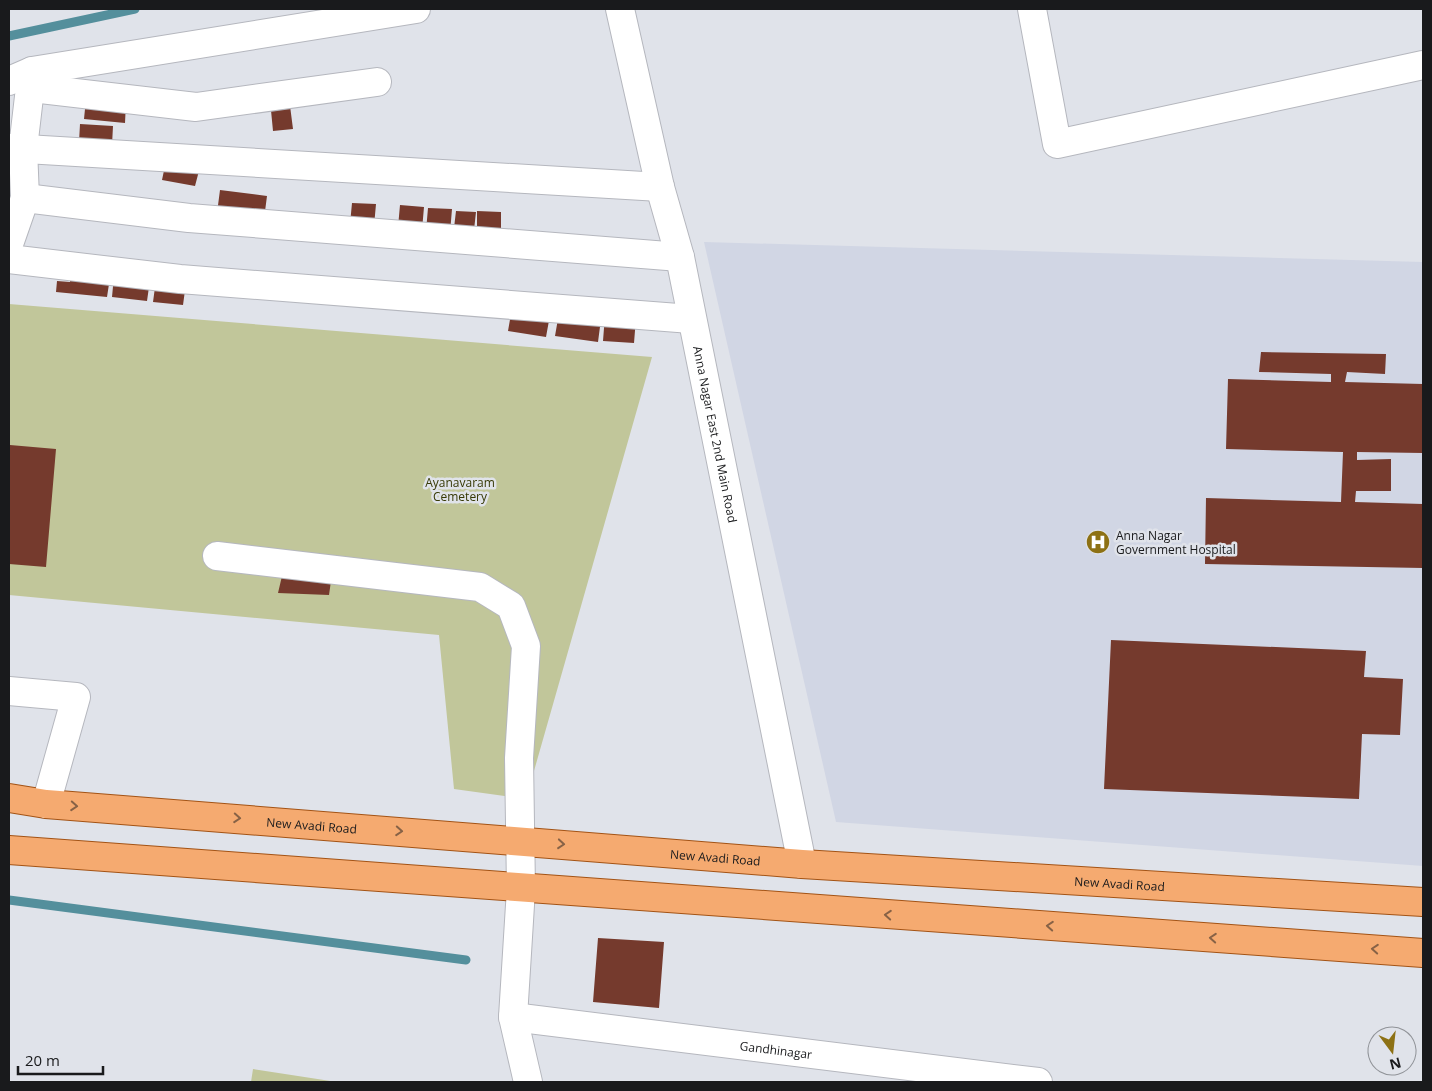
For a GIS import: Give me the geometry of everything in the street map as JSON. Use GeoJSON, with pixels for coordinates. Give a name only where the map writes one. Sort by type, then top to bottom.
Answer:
{"type":"FeatureCollection","features":[{"type":"Feature","properties":{"kind":"main road","name":"New Avadi Road"},"geometry":{"type":"LineString","coordinates":[[9,798],[46,804],[521,840],[802,864],[1423,902]]}},
{"type":"Feature","properties":{"kind":"main road"},"geometry":{"type":"LineString","coordinates":[[9,850],[1423,953]]}},
{"type":"Feature","properties":{"kind":"street"},"geometry":{"type":"LineString","coordinates":[[24,80],[416,9]]}},
{"type":"Feature","properties":{"kind":"street","name":"Anna Nagar East 2nd Main Road"},"geometry":{"type":"LineString","coordinates":[[620,9],[660,187],[680,257],[802,864]]}},
{"type":"Feature","properties":{"kind":"street"},"geometry":{"type":"LineString","coordinates":[[1032,9],[1058,144],[1423,66]]}},
{"type":"Feature","properties":{"kind":"street"},"geometry":{"type":"LineString","coordinates":[[24,80],[196,107],[378,82]]}},
{"type":"Feature","properties":{"kind":"street"},"geometry":{"type":"LineString","coordinates":[[9,244],[24,198],[16,148],[24,80]]}},
{"type":"Feature","properties":{"kind":"street"},"geometry":{"type":"LineString","coordinates":[[16,148],[660,187]]}},
{"type":"Feature","properties":{"kind":"street"},"geometry":{"type":"LineString","coordinates":[[24,198],[189,218],[680,257]]}},
{"type":"Feature","properties":{"kind":"street"},"geometry":{"type":"LineString","coordinates":[[9,259],[180,279],[691,318]]}},
{"type":"Feature","properties":{"kind":"street"},"geometry":{"type":"LineString","coordinates":[[217,556],[480,587],[511,606],[526,646],[520,758],[521,888],[513,1017],[528,1082]]}},
{"type":"Feature","properties":{"kind":"street"},"geometry":{"type":"LineString","coordinates":[[9,691],[76,697],[46,804]]}},
{"type":"Feature","properties":{"kind":"street","name":"Gandhinagar"},"geometry":{"type":"LineString","coordinates":[[513,1017],[1038,1082]]}},
{"type":"Feature","properties":{"kind":"shaded area","name":"Anna Nagar Government Hospital"},"geometry":{"type":"Polygon","coordinates":[[[704,242],[1423,262],[1423,866],[836,822],[704,242]]]}},
{"type":"Feature","properties":{"kind":"green space","name":"Ayanavaram Cemetery"},"geometry":{"type":"Polygon","coordinates":[[[9,304],[652,357],[526,799],[454,789],[439,635],[9,595],[9,304]]]}},
{"type":"Feature","properties":{"kind":"green space"},"geometry":{"type":"Polygon","coordinates":[[[253,1069],[337,1082],[251,1082],[253,1069]]]}},
{"type":"Feature","properties":{"kind":"building"},"geometry":{"type":"Polygon","coordinates":[[[289,98],[293,129],[273,131],[270,100],[289,98]]]}},
{"type":"Feature","properties":{"kind":"building"},"geometry":{"type":"Polygon","coordinates":[[[86,99],[126,102],[125,123],[84,119],[86,99]]]}},
{"type":"Feature","properties":{"kind":"building"},"geometry":{"type":"Polygon","coordinates":[[[80,124],[113,126],[112,145],[79,142],[80,124]]]}},
{"type":"Feature","properties":{"kind":"building"},"geometry":{"type":"Polygon","coordinates":[[[166,161],[200,167],[195,186],[162,180],[166,161]]]}},
{"type":"Feature","properties":{"kind":"building"},"geometry":{"type":"Polygon","coordinates":[[[220,190],[267,196],[264,219],[217,213],[220,190]]]}},
{"type":"Feature","properties":{"kind":"building"},"geometry":{"type":"Polygon","coordinates":[[[352,203],[376,204],[374,226],[350,224],[352,203]]]}},
{"type":"Feature","properties":{"kind":"building"},"geometry":{"type":"Polygon","coordinates":[[[400,205],[424,207],[422,230],[398,227],[400,205]]]}},
{"type":"Feature","properties":{"kind":"building"},"geometry":{"type":"Polygon","coordinates":[[[428,208],[452,209],[450,233],[426,231],[428,208]]]}},
{"type":"Feature","properties":{"kind":"building"},"geometry":{"type":"Polygon","coordinates":[[[456,211],[476,212],[474,230],[454,228],[456,211]]]}},
{"type":"Feature","properties":{"kind":"building"},"geometry":{"type":"Polygon","coordinates":[[[477,211],[501,212],[501,232],[477,232],[477,211]]]}},
{"type":"Feature","properties":{"kind":"building"},"geometry":{"type":"Polygon","coordinates":[[[71,272],[97,275],[96,283],[109,284],[107,297],[56,292],[57,281],[70,282],[71,272]]]}},
{"type":"Feature","properties":{"kind":"building"},"geometry":{"type":"Polygon","coordinates":[[[114,276],[150,280],[147,301],[112,297],[114,276]]]}},
{"type":"Feature","properties":{"kind":"building"},"geometry":{"type":"Polygon","coordinates":[[[156,280],[186,283],[183,305],[153,302],[156,280]]]}},
{"type":"Feature","properties":{"kind":"building"},"geometry":{"type":"Polygon","coordinates":[[[512,308],[550,315],[546,337],[508,331],[512,308]]]}},
{"type":"Feature","properties":{"kind":"building"},"geometry":{"type":"Polygon","coordinates":[[[559,313],[601,319],[598,342],[555,336],[559,313]]]}},
{"type":"Feature","properties":{"kind":"building"},"geometry":{"type":"Polygon","coordinates":[[[605,315],[636,318],[634,343],[603,341],[605,315]]]}},
{"type":"Feature","properties":{"kind":"building"},"geometry":{"type":"Polygon","coordinates":[[[1261,352],[1386,354],[1385,374],[1347,372],[1345,382],[1423,384],[1423,453],[1357,452],[1357,460],[1391,459],[1391,491],[1356,491],[1355,502],[1423,504],[1423,568],[1205,564],[1206,498],[1341,502],[1343,452],[1226,449],[1228,379],[1331,382],[1331,374],[1259,372],[1261,352]]]}},
{"type":"Feature","properties":{"kind":"building"},"geometry":{"type":"Polygon","coordinates":[[[10,445],[56,449],[46,567],[9,564],[10,445]]]}},
{"type":"Feature","properties":{"kind":"building"},"geometry":{"type":"Polygon","coordinates":[[[282,576],[331,581],[329,595],[278,593],[282,576]]]}},
{"type":"Feature","properties":{"kind":"building"},"geometry":{"type":"Polygon","coordinates":[[[1111,640],[1366,651],[1364,677],[1403,679],[1400,735],[1362,734],[1359,799],[1104,789],[1111,640]]]}},
{"type":"Feature","properties":{"kind":"building"},"geometry":{"type":"Polygon","coordinates":[[[598,938],[664,942],[659,1008],[593,1002],[598,938]]]}},
{"type":"Feature","properties":{"kind":"waterway"},"geometry":{"type":"LineString","coordinates":[[9,36],[135,9]]}},
{"type":"Feature","properties":{"kind":"waterway"},"geometry":{"type":"LineString","coordinates":[[9,900],[466,960]]}},
{"type":"Feature","properties":{"kind":"place","name":"Anna Nagar Government Hospital"},"geometry":{"type":"Point","coordinates":[1098,542]}}]}
